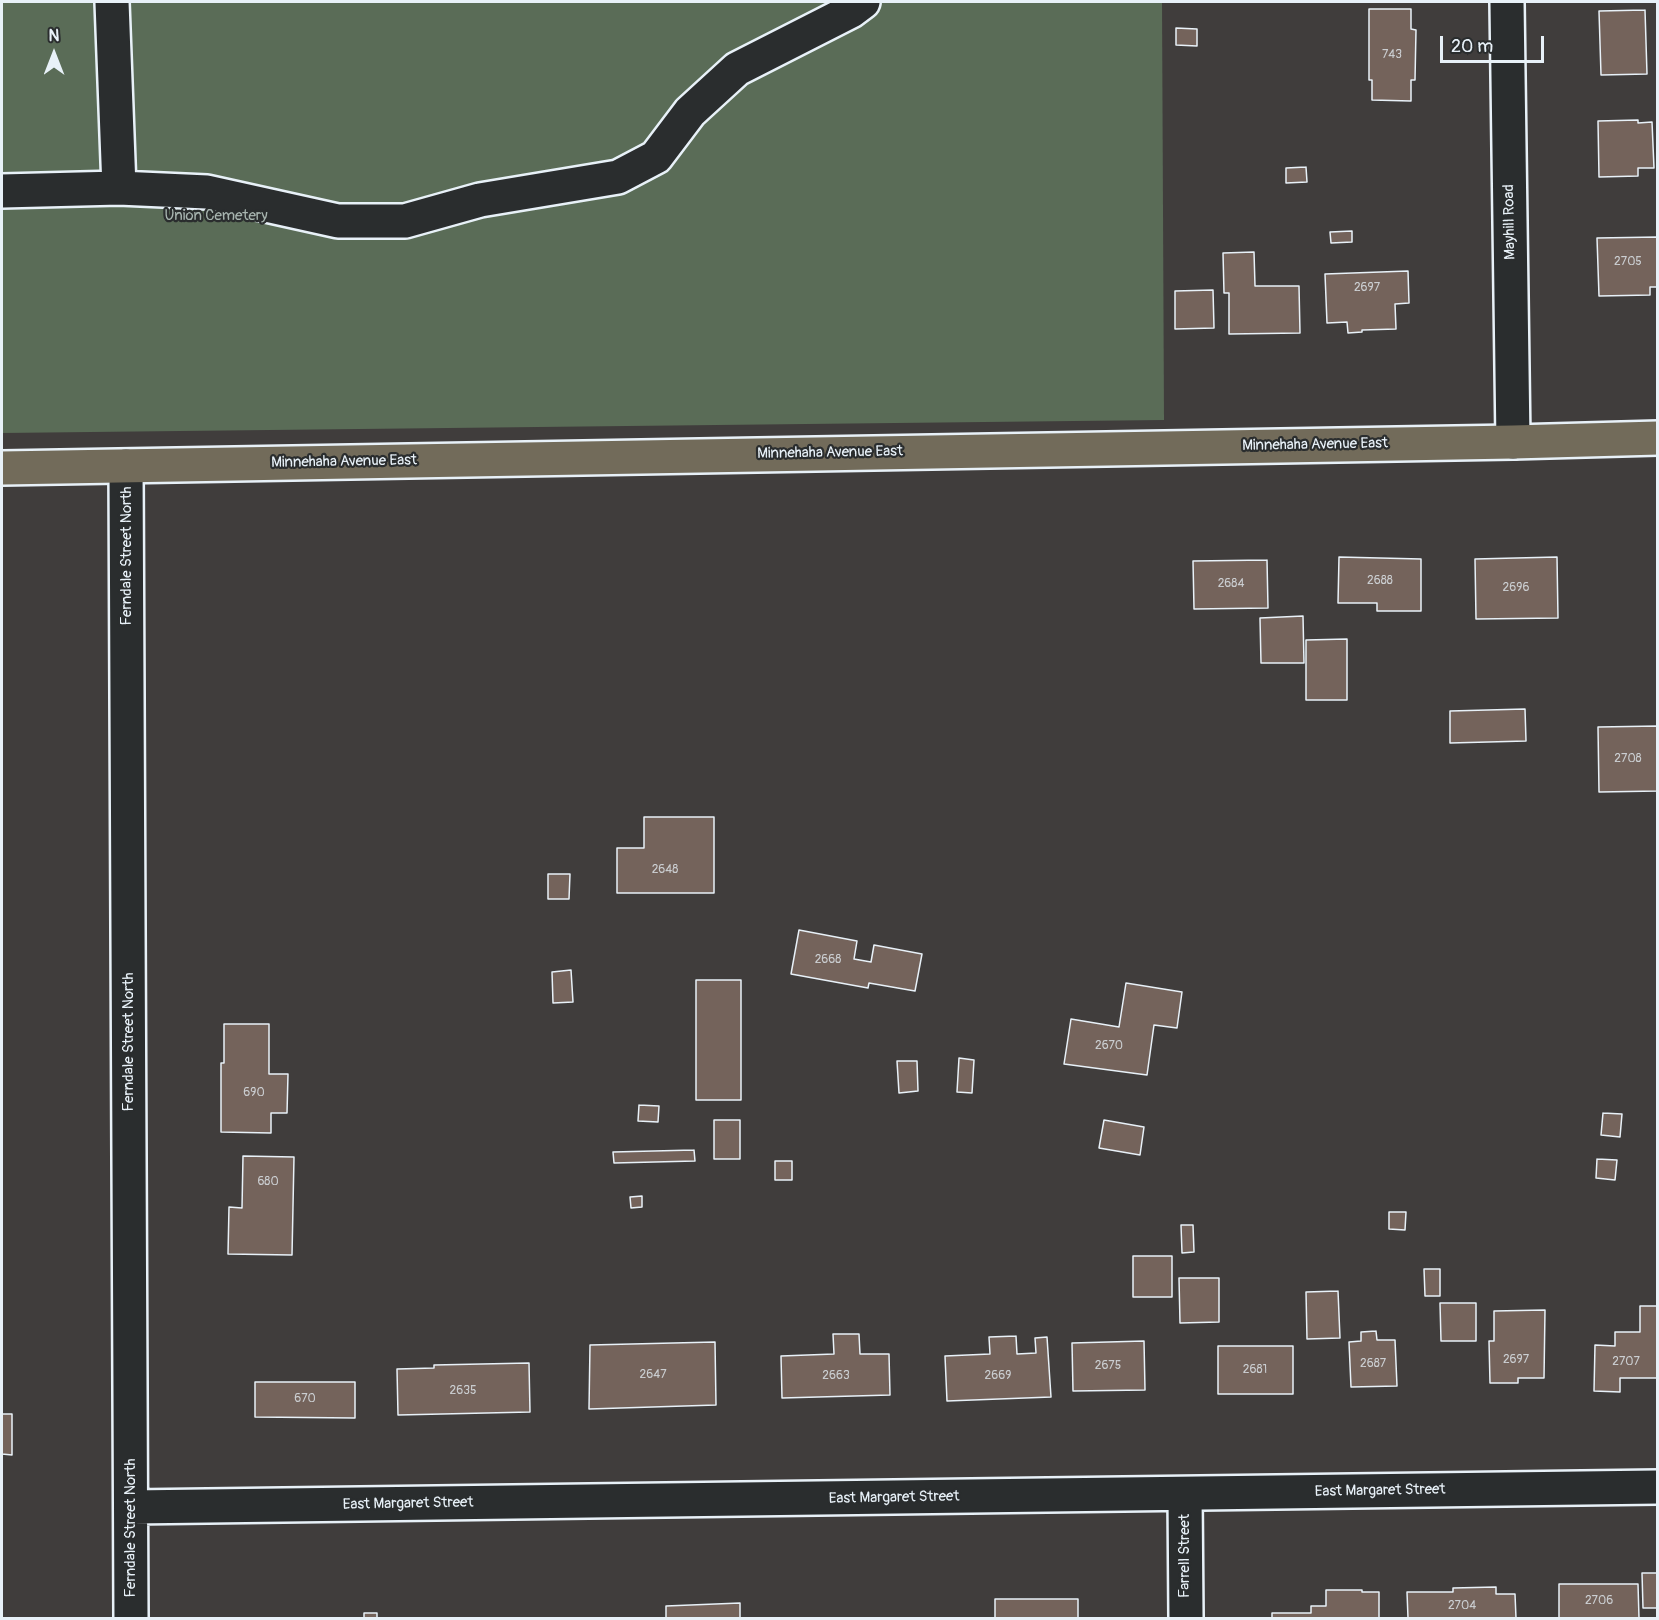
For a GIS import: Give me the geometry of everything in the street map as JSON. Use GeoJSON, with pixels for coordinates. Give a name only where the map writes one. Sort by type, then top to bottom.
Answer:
{"type":"FeatureCollection","features":[{"type":"Feature","properties":{"kind":"main road","name":"Minnehaha Avenue East"},"geometry":{"type":"LineString","coordinates":[[2,468],[1658,438]]}},
{"type":"Feature","properties":{"kind":"street"},"geometry":{"type":"LineString","coordinates":[[112,2],[118,188]]}},
{"type":"Feature","properties":{"kind":"street"},"geometry":{"type":"LineString","coordinates":[[2,191],[118,188],[207,192],[338,221],[405,221],[480,200],[618,177],[656,157],[690,112],[737,69],[851,11],[863,2]]}},
{"type":"Feature","properties":{"kind":"street","name":"Mayhill Road"},"geometry":{"type":"LineString","coordinates":[[1507,2],[1513,441]]}},
{"type":"Feature","properties":{"kind":"street","name":"Ferndale Street North"},"geometry":{"type":"LineString","coordinates":[[126,466],[131,1618]]}},
{"type":"Feature","properties":{"kind":"street","name":"East Margaret Street"},"geometry":{"type":"LineString","coordinates":[[131,1507],[1658,1487]]}},
{"type":"Feature","properties":{"kind":"street","name":"Farrell Street"},"geometry":{"type":"LineString","coordinates":[[1185,1494],[1186,1618]]}},
{"type":"Feature","properties":{"kind":"green space","name":"Union Cemetery"},"geometry":{"type":"Polygon","coordinates":[[[2,2],[1162,2],[1164,420],[2,433],[2,2]]]}},
{"type":"Feature","properties":{"kind":"building"},"geometry":{"type":"Polygon","coordinates":[[[1369,9],[1411,9],[1411,29],[1416,30],[1415,80],[1411,80],[1411,101],[1372,100],[1372,80],[1369,80],[1369,9]]]}},
{"type":"Feature","properties":{"kind":"building"},"geometry":{"type":"Polygon","coordinates":[[[1645,10],[1647,74],[1601,75],[1599,11],[1645,10]]]}},
{"type":"Feature","properties":{"kind":"building"},"geometry":{"type":"Polygon","coordinates":[[[1176,28],[1197,29],[1197,46],[1176,45],[1176,28]]]}},
{"type":"Feature","properties":{"kind":"building"},"geometry":{"type":"Polygon","coordinates":[[[1638,120],[1638,123],[1652,122],[1654,168],[1638,168],[1638,176],[1599,177],[1598,121],[1638,120]]]}},
{"type":"Feature","properties":{"kind":"building"},"geometry":{"type":"Polygon","coordinates":[[[1306,167],[1307,182],[1286,183],[1286,168],[1306,167]]]}},
{"type":"Feature","properties":{"kind":"building"},"geometry":{"type":"Polygon","coordinates":[[[1352,231],[1352,242],[1331,243],[1330,232],[1352,231]]]}},
{"type":"Feature","properties":{"kind":"building"},"geometry":{"type":"Polygon","coordinates":[[[1658,237],[1658,287],[1650,287],[1650,295],[1599,296],[1597,238],[1658,237]]]}},
{"type":"Feature","properties":{"kind":"building"},"geometry":{"type":"Polygon","coordinates":[[[1254,252],[1255,286],[1299,286],[1300,333],[1229,334],[1229,293],[1224,293],[1223,253],[1254,252]]]}},
{"type":"Feature","properties":{"kind":"building"},"geometry":{"type":"Polygon","coordinates":[[[1408,271],[1409,303],[1395,304],[1396,329],[1362,330],[1362,332],[1348,333],[1347,322],[1327,323],[1325,274],[1408,271]]]}},
{"type":"Feature","properties":{"kind":"building"},"geometry":{"type":"Polygon","coordinates":[[[1213,290],[1214,328],[1175,329],[1175,291],[1213,290]]]}},
{"type":"Feature","properties":{"kind":"building"},"geometry":{"type":"Polygon","coordinates":[[[1339,557],[1421,559],[1421,611],[1377,611],[1377,603],[1338,603],[1339,557]]]}},
{"type":"Feature","properties":{"kind":"building"},"geometry":{"type":"Polygon","coordinates":[[[1557,557],[1558,618],[1476,619],[1475,559],[1557,557]]]}},
{"type":"Feature","properties":{"kind":"building"},"geometry":{"type":"Polygon","coordinates":[[[1267,560],[1268,608],[1194,609],[1193,561],[1267,560]]]}},
{"type":"Feature","properties":{"kind":"building"},"geometry":{"type":"Polygon","coordinates":[[[1303,616],[1304,663],[1261,663],[1260,618],[1303,616]]]}},
{"type":"Feature","properties":{"kind":"building"},"geometry":{"type":"Polygon","coordinates":[[[1347,639],[1347,700],[1306,700],[1306,640],[1347,639]]]}},
{"type":"Feature","properties":{"kind":"building"},"geometry":{"type":"Polygon","coordinates":[[[1525,709],[1526,741],[1450,743],[1450,711],[1525,709]]]}},
{"type":"Feature","properties":{"kind":"building"},"geometry":{"type":"Polygon","coordinates":[[[1658,726],[1658,791],[1599,792],[1598,727],[1658,726]]]}},
{"type":"Feature","properties":{"kind":"building"},"geometry":{"type":"Polygon","coordinates":[[[644,817],[714,817],[714,893],[617,893],[617,848],[644,848],[644,817]]]}},
{"type":"Feature","properties":{"kind":"building"},"geometry":{"type":"Polygon","coordinates":[[[548,874],[570,874],[569,899],[548,899],[548,874]]]}},
{"type":"Feature","properties":{"kind":"building"},"geometry":{"type":"Polygon","coordinates":[[[799,930],[857,941],[854,959],[871,962],[874,945],[922,954],[915,991],[869,983],[868,988],[791,974],[799,930]]]}},
{"type":"Feature","properties":{"kind":"building"},"geometry":{"type":"Polygon","coordinates":[[[571,970],[573,1002],[553,1003],[552,972],[571,970]]]}},
{"type":"Feature","properties":{"kind":"building"},"geometry":{"type":"Polygon","coordinates":[[[696,980],[741,980],[741,1100],[696,1100],[696,980]]]}},
{"type":"Feature","properties":{"kind":"building"},"geometry":{"type":"Polygon","coordinates":[[[1126,983],[1182,992],[1177,1028],[1154,1025],[1147,1075],[1064,1064],[1071,1019],[1119,1027],[1126,983]]]}},
{"type":"Feature","properties":{"kind":"building"},"geometry":{"type":"Polygon","coordinates":[[[224,1024],[269,1024],[269,1074],[288,1074],[287,1113],[271,1113],[271,1133],[221,1132],[221,1063],[224,1063],[224,1024]]]}},
{"type":"Feature","properties":{"kind":"building"},"geometry":{"type":"Polygon","coordinates":[[[959,1058],[974,1060],[972,1093],[957,1092],[959,1058]]]}},
{"type":"Feature","properties":{"kind":"building"},"geometry":{"type":"Polygon","coordinates":[[[897,1061],[917,1061],[918,1091],[899,1093],[897,1061]]]}},
{"type":"Feature","properties":{"kind":"building"},"geometry":{"type":"Polygon","coordinates":[[[639,1105],[659,1106],[658,1122],[638,1121],[639,1105]]]}},
{"type":"Feature","properties":{"kind":"building"},"geometry":{"type":"Polygon","coordinates":[[[1603,1113],[1622,1114],[1620,1137],[1601,1135],[1603,1113]]]}},
{"type":"Feature","properties":{"kind":"building"},"geometry":{"type":"Polygon","coordinates":[[[714,1120],[740,1120],[740,1159],[714,1159],[714,1120]]]}},
{"type":"Feature","properties":{"kind":"building"},"geometry":{"type":"Polygon","coordinates":[[[1104,1120],[1144,1127],[1140,1155],[1099,1148],[1104,1120]]]}},
{"type":"Feature","properties":{"kind":"building"},"geometry":{"type":"Polygon","coordinates":[[[694,1150],[695,1161],[614,1163],[613,1152],[694,1150]]]}},
{"type":"Feature","properties":{"kind":"building"},"geometry":{"type":"Polygon","coordinates":[[[243,1156],[294,1157],[292,1255],[228,1254],[229,1207],[242,1208],[243,1156]]]}},
{"type":"Feature","properties":{"kind":"building"},"geometry":{"type":"Polygon","coordinates":[[[1597,1159],[1617,1160],[1615,1180],[1596,1178],[1597,1159]]]}},
{"type":"Feature","properties":{"kind":"building"},"geometry":{"type":"Polygon","coordinates":[[[775,1161],[792,1161],[792,1180],[775,1180],[775,1161]]]}},
{"type":"Feature","properties":{"kind":"building"},"geometry":{"type":"Polygon","coordinates":[[[642,1196],[642,1207],[631,1208],[630,1197],[642,1196]]]}},
{"type":"Feature","properties":{"kind":"building"},"geometry":{"type":"Polygon","coordinates":[[[1389,1212],[1406,1212],[1405,1230],[1389,1229],[1389,1212]]]}},
{"type":"Feature","properties":{"kind":"building"},"geometry":{"type":"Polygon","coordinates":[[[1181,1225],[1193,1225],[1194,1252],[1182,1253],[1181,1225]]]}},
{"type":"Feature","properties":{"kind":"building"},"geometry":{"type":"Polygon","coordinates":[[[1133,1256],[1172,1256],[1172,1297],[1133,1297],[1133,1256]]]}},
{"type":"Feature","properties":{"kind":"building"},"geometry":{"type":"Polygon","coordinates":[[[1424,1269],[1440,1269],[1440,1296],[1425,1296],[1424,1269]]]}},
{"type":"Feature","properties":{"kind":"building"},"geometry":{"type":"Polygon","coordinates":[[[1179,1278],[1219,1278],[1219,1322],[1180,1323],[1179,1278]]]}},
{"type":"Feature","properties":{"kind":"building"},"geometry":{"type":"Polygon","coordinates":[[[1338,1291],[1340,1338],[1307,1339],[1306,1292],[1338,1291]]]}},
{"type":"Feature","properties":{"kind":"building"},"geometry":{"type":"Polygon","coordinates":[[[1440,1303],[1476,1303],[1476,1341],[1441,1341],[1440,1303]]]}},
{"type":"Feature","properties":{"kind":"building"},"geometry":{"type":"Polygon","coordinates":[[[1640,1306],[1658,1306],[1658,1378],[1620,1378],[1620,1392],[1594,1391],[1595,1345],[1615,1346],[1615,1332],[1640,1332],[1640,1306]]]}},
{"type":"Feature","properties":{"kind":"building"},"geometry":{"type":"Polygon","coordinates":[[[1545,1310],[1544,1378],[1518,1378],[1518,1383],[1490,1383],[1489,1341],[1494,1341],[1494,1311],[1545,1310]]]}},
{"type":"Feature","properties":{"kind":"building"},"geometry":{"type":"Polygon","coordinates":[[[1376,1331],[1377,1340],[1395,1340],[1397,1386],[1351,1387],[1349,1342],[1361,1341],[1361,1332],[1376,1331]]]}},
{"type":"Feature","properties":{"kind":"building"},"geometry":{"type":"Polygon","coordinates":[[[833,1334],[859,1334],[860,1354],[889,1354],[890,1395],[782,1398],[781,1356],[834,1354],[833,1334]]]}},
{"type":"Feature","properties":{"kind":"building"},"geometry":{"type":"Polygon","coordinates":[[[1016,1336],[1017,1354],[1036,1353],[1035,1338],[1047,1337],[1051,1397],[947,1401],[945,1356],[990,1354],[989,1337],[1016,1336]]]}},
{"type":"Feature","properties":{"kind":"building"},"geometry":{"type":"Polygon","coordinates":[[[1144,1341],[1145,1390],[1073,1391],[1072,1343],[1144,1341]]]}},
{"type":"Feature","properties":{"kind":"building"},"geometry":{"type":"Polygon","coordinates":[[[715,1342],[716,1405],[589,1409],[590,1345],[715,1342]]]}},
{"type":"Feature","properties":{"kind":"building"},"geometry":{"type":"Polygon","coordinates":[[[1218,1346],[1293,1346],[1293,1394],[1218,1394],[1218,1346]]]}},
{"type":"Feature","properties":{"kind":"building"},"geometry":{"type":"Polygon","coordinates":[[[529,1363],[530,1412],[398,1415],[397,1369],[434,1368],[434,1365],[529,1363]]]}},
{"type":"Feature","properties":{"kind":"building"},"geometry":{"type":"Polygon","coordinates":[[[255,1382],[355,1382],[355,1418],[255,1417],[255,1382]]]}},
{"type":"Feature","properties":{"kind":"building"},"geometry":{"type":"Polygon","coordinates":[[[2,1414],[12,1414],[12,1455],[2,1454],[2,1414]]]}},
{"type":"Feature","properties":{"kind":"building"},"geometry":{"type":"Polygon","coordinates":[[[1642,1573],[1658,1573],[1658,1608],[1643,1608],[1642,1573]]]}},
{"type":"Feature","properties":{"kind":"building"},"geometry":{"type":"Polygon","coordinates":[[[1559,1584],[1638,1584],[1639,1618],[1559,1618],[1559,1584]]]}},
{"type":"Feature","properties":{"kind":"building"},"geometry":{"type":"Polygon","coordinates":[[[1496,1587],[1496,1594],[1515,1594],[1516,1618],[1408,1618],[1407,1592],[1453,1592],[1453,1588],[1496,1587]]]}},
{"type":"Feature","properties":{"kind":"building"},"geometry":{"type":"Polygon","coordinates":[[[1326,1590],[1379,1592],[1379,1618],[1272,1618],[1272,1613],[1311,1613],[1311,1606],[1326,1606],[1326,1590]]]}},
{"type":"Feature","properties":{"kind":"building"},"geometry":{"type":"Polygon","coordinates":[[[995,1599],[1078,1599],[1078,1618],[995,1618],[995,1599]]]}},
{"type":"Feature","properties":{"kind":"building"},"geometry":{"type":"Polygon","coordinates":[[[740,1603],[740,1618],[666,1618],[666,1606],[740,1603]]]}},
{"type":"Feature","properties":{"kind":"building"},"geometry":{"type":"Polygon","coordinates":[[[364,1613],[377,1613],[377,1618],[364,1618],[364,1613]]]}}]}
